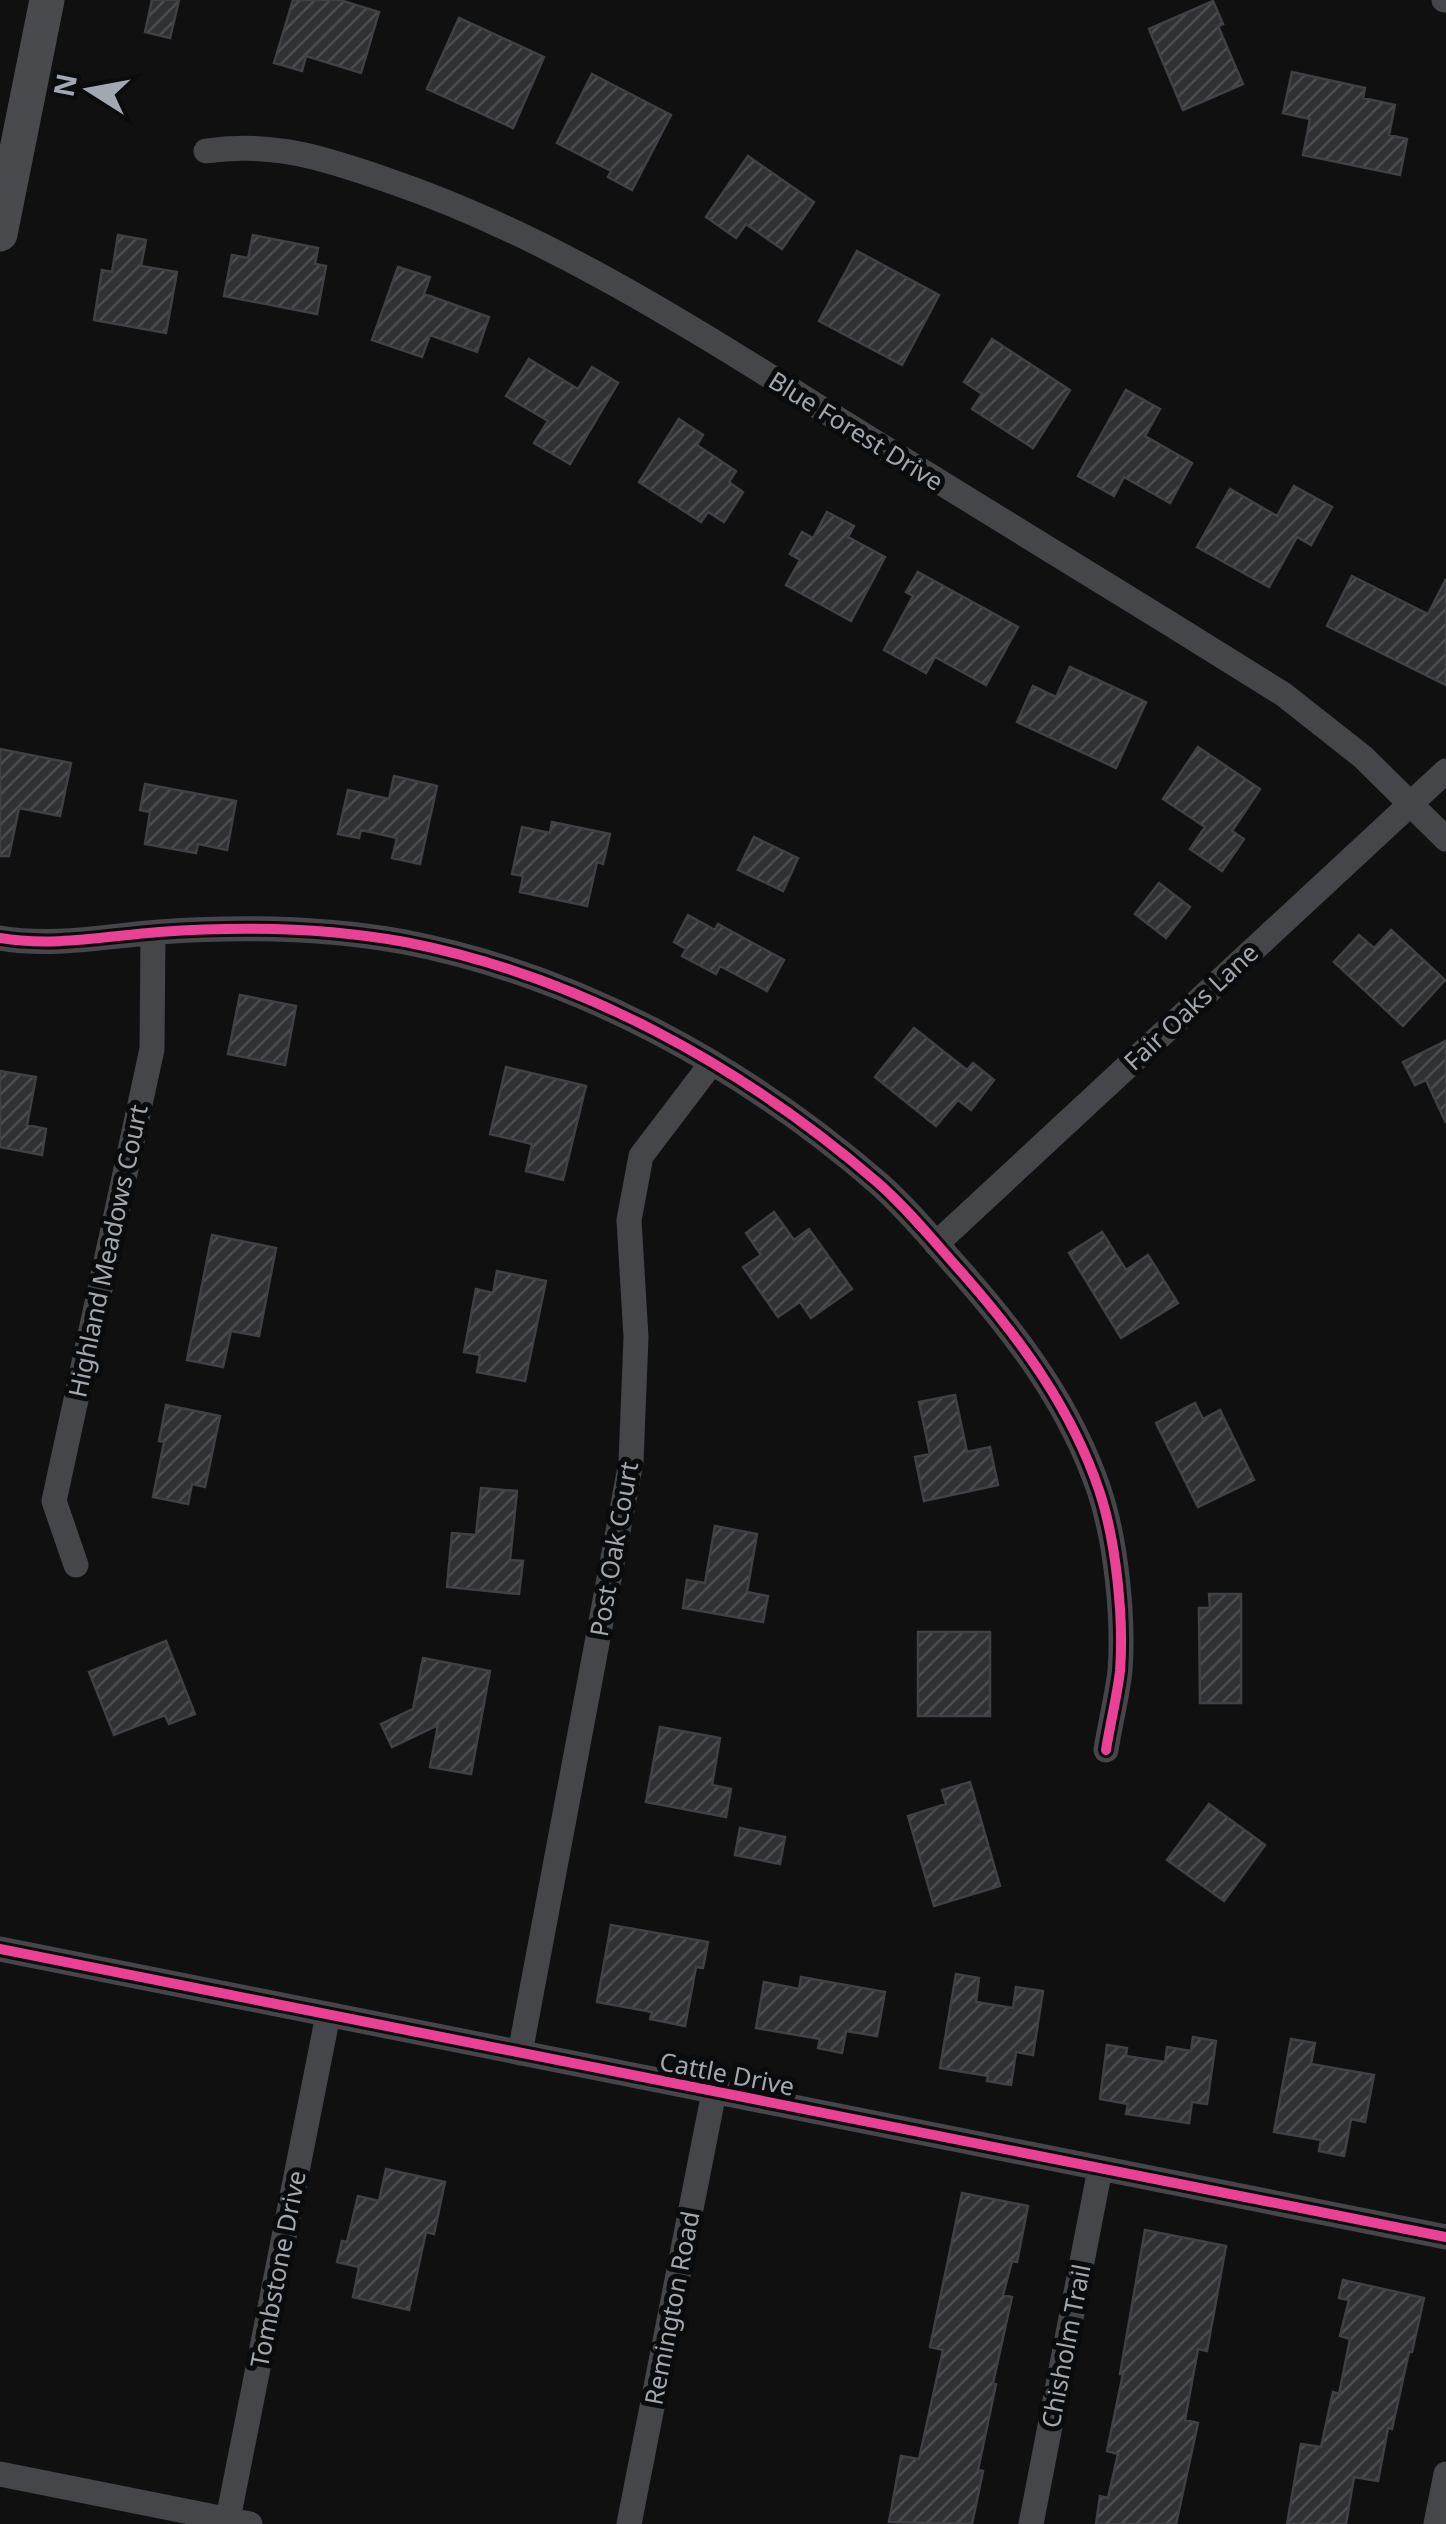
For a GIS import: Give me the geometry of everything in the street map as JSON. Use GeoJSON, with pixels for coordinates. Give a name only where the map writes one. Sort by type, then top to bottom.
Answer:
{"type":"FeatureCollection","features":[{"type":"Feature","properties":{"kind":"street"},"geometry":{"type":"LineString","coordinates":[[0,234],[47,0]]}},
{"type":"Feature","properties":{"kind":"street","name":"Blue Forest Drive"},"geometry":{"type":"LineString","coordinates":[[206,151],[270,147],[359,170],[502,223],[557,250],[686,325],[1283,694],[1363,758],[1446,838]]}},
{"type":"Feature","properties":{"kind":"street","name":"Fair Oaks Lane"},"geometry":{"type":"LineString","coordinates":[[936,1244],[1446,770]]}},
{"type":"Feature","properties":{"kind":"street"},"geometry":{"type":"LineString","coordinates":[[0,938],[84,941],[226,928],[310,930],[452,952],[522,973],[606,1007],[710,1064],[832,1146],[878,1183],[936,1244],[1000,1316],[1064,1407],[1100,1492],[1119,1593],[1120,1672],[1106,1750]]}},
{"type":"Feature","properties":{"kind":"street","name":"Highland Meadows Court"},"geometry":{"type":"LineString","coordinates":[[76,1565],[54,1501],[152,1049],[153,932]]}},
{"type":"Feature","properties":{"kind":"street","name":"Post Oak Court"},"geometry":{"type":"LineString","coordinates":[[520,2053],[631,1462],[636,1336],[629,1220],[641,1156],[710,1064]]}},
{"type":"Feature","properties":{"kind":"street","name":"Cattle Drive"},"geometry":{"type":"LineString","coordinates":[[0,1949],[1446,2237]]}},
{"type":"Feature","properties":{"kind":"street","name":"Tombstone Drive"},"geometry":{"type":"LineString","coordinates":[[235,2522],[328,2014]]}},
{"type":"Feature","properties":{"kind":"street","name":"Remington Road"},"geometry":{"type":"LineString","coordinates":[[629,2524],[714,2092]]}},
{"type":"Feature","properties":{"kind":"street","name":"Chisholm Trail"},"geometry":{"type":"LineString","coordinates":[[1032,2524],[1100,2169]]}},
{"type":"Feature","properties":{"kind":"street"},"geometry":{"type":"LineString","coordinates":[[0,2474],[235,2522]]}},
{"type":"Feature","properties":{"kind":"street"},"geometry":{"type":"LineString","coordinates":[[1436,2524],[1446,2474]]}},
{"type":"Feature","properties":{"kind":"building"},"geometry":{"type":"Polygon","coordinates":[[[152,0],[179,0],[170,38],[145,32],[152,0]]]}},
{"type":"Feature","properties":{"kind":"building"},"geometry":{"type":"Polygon","coordinates":[[[293,0],[340,0],[379,12],[361,73],[306,56],[302,71],[274,63],[293,0]]]}},
{"type":"Feature","properties":{"kind":"building"},"geometry":{"type":"Polygon","coordinates":[[[1213,1],[1223,24],[1218,26],[1243,84],[1183,110],[1149,29],[1213,1]]]}},
{"type":"Feature","properties":{"kind":"building"},"geometry":{"type":"Polygon","coordinates":[[[459,18],[544,57],[513,128],[427,89],[459,18]]]}},
{"type":"Feature","properties":{"kind":"building"},"geometry":{"type":"Polygon","coordinates":[[[1292,72],[1365,88],[1363,98],[1395,105],[1389,135],[1407,139],[1400,175],[1303,155],[1310,119],[1283,113],[1292,72]]]}},
{"type":"Feature","properties":{"kind":"building"},"geometry":{"type":"Polygon","coordinates":[[[592,74],[671,115],[632,190],[608,177],[611,171],[557,143],[592,74]]]}},
{"type":"Feature","properties":{"kind":"building"},"geometry":{"type":"Polygon","coordinates":[[[748,156],[814,202],[782,249],[746,224],[736,238],[706,217],[748,156]]]}},
{"type":"Feature","properties":{"kind":"building"},"geometry":{"type":"Polygon","coordinates":[[[118,235],[146,240],[141,266],[177,272],[166,333],[94,320],[102,270],[112,272],[118,235]]]}},
{"type":"Feature","properties":{"kind":"building"},"geometry":{"type":"Polygon","coordinates":[[[253,235],[318,248],[315,264],[326,266],[317,314],[224,296],[232,255],[248,258],[253,235]]]}},
{"type":"Feature","properties":{"kind":"building"},"geometry":{"type":"Polygon","coordinates":[[[857,251],[939,295],[902,365],[819,321],[857,251]]]}},
{"type":"Feature","properties":{"kind":"building"},"geometry":{"type":"Polygon","coordinates":[[[398,267],[430,277],[424,294],[489,317],[477,352],[430,335],[422,357],[372,340],[398,267]]]}},
{"type":"Feature","properties":{"kind":"building"},"geometry":{"type":"Polygon","coordinates":[[[992,339],[1070,390],[1033,448],[972,409],[982,394],[964,382],[992,339]]]}},
{"type":"Feature","properties":{"kind":"building"},"geometry":{"type":"Polygon","coordinates":[[[529,359],[578,389],[592,367],[618,383],[570,464],[534,443],[548,421],[506,396],[529,359]]]}},
{"type":"Feature","properties":{"kind":"building"},"geometry":{"type":"Polygon","coordinates":[[[1126,390],[1160,409],[1145,436],[1192,463],[1170,503],[1124,477],[1114,496],[1078,476],[1126,390]]]}},
{"type":"Feature","properties":{"kind":"building"},"geometry":{"type":"Polygon","coordinates":[[[679,419],[703,435],[697,445],[736,471],[729,482],[743,492],[724,522],[708,512],[701,522],[639,482],[679,419]]]}},
{"type":"Feature","properties":{"kind":"building"},"geometry":{"type":"Polygon","coordinates":[[[1294,486],[1332,507],[1311,545],[1297,537],[1269,587],[1197,547],[1230,489],[1277,516],[1294,486]]]}},
{"type":"Feature","properties":{"kind":"building"},"geometry":{"type":"Polygon","coordinates":[[[827,512],[854,526],[848,537],[885,557],[851,621],[786,585],[800,560],[790,554],[802,532],[813,538],[827,512]]]}},
{"type":"Feature","properties":{"kind":"building"},"geometry":{"type":"Polygon","coordinates":[[[918,572],[1018,627],[986,685],[935,657],[926,673],[884,650],[913,596],[906,592],[918,572]]]}},
{"type":"Feature","properties":{"kind":"building"},"geometry":{"type":"Polygon","coordinates":[[[1352,576],[1428,614],[1446,579],[1446,685],[1327,626],[1352,576]]]}},
{"type":"Feature","properties":{"kind":"building"},"geometry":{"type":"Polygon","coordinates":[[[1070,667],[1146,702],[1116,768],[1017,722],[1033,686],[1056,697],[1070,667]]]}},
{"type":"Feature","properties":{"kind":"building"},"geometry":{"type":"Polygon","coordinates":[[[1198,747],[1260,789],[1232,831],[1244,839],[1222,871],[1190,849],[1205,827],[1163,799],[1198,747]]]}},
{"type":"Feature","properties":{"kind":"building"},"geometry":{"type":"Polygon","coordinates":[[[0,749],[71,763],[60,816],[19,808],[9,856],[0,856],[0,749]]]}},
{"type":"Feature","properties":{"kind":"building"},"geometry":{"type":"Polygon","coordinates":[[[394,776],[437,786],[420,864],[392,858],[397,838],[361,830],[359,838],[338,834],[348,790],[389,799],[394,776]]]}},
{"type":"Feature","properties":{"kind":"building"},"geometry":{"type":"Polygon","coordinates":[[[145,784],[236,801],[227,850],[198,844],[196,853],[145,844],[150,812],[140,810],[145,784]]]}},
{"type":"Feature","properties":{"kind":"building"},"geometry":{"type":"Polygon","coordinates":[[[552,822],[610,834],[603,864],[597,862],[587,906],[520,892],[523,876],[512,874],[522,827],[550,833],[552,822]]]}},
{"type":"Feature","properties":{"kind":"building"},"geometry":{"type":"Polygon","coordinates":[[[754,837],[798,858],[783,891],[738,870],[754,837]]]}},
{"type":"Feature","properties":{"kind":"building"},"geometry":{"type":"Polygon","coordinates":[[[1159,883],[1190,907],[1166,938],[1135,914],[1159,883]]]}},
{"type":"Feature","properties":{"kind":"building"},"geometry":{"type":"Polygon","coordinates":[[[688,915],[715,930],[718,924],[784,960],[767,991],[720,966],[716,974],[682,956],[686,949],[674,942],[688,915]]]}},
{"type":"Feature","properties":{"kind":"building"},"geometry":{"type":"Polygon","coordinates":[[[1391,930],[1445,980],[1403,1026],[1334,962],[1359,935],[1374,948],[1391,930]]]}},
{"type":"Feature","properties":{"kind":"building"},"geometry":{"type":"Polygon","coordinates":[[[240,995],[296,1006],[285,1065],[228,1054],[240,995]]]}},
{"type":"Feature","properties":{"kind":"building"},"geometry":{"type":"Polygon","coordinates":[[[914,1028],[967,1070],[973,1063],[994,1080],[971,1110],[958,1100],[936,1126],[875,1077],[914,1028]]]}},
{"type":"Feature","properties":{"kind":"building"},"geometry":{"type":"Polygon","coordinates":[[[1446,1041],[1446,1123],[1426,1080],[1415,1085],[1403,1062],[1446,1041]]]}},
{"type":"Feature","properties":{"kind":"building"},"geometry":{"type":"Polygon","coordinates":[[[506,1067],[586,1086],[563,1180],[526,1171],[532,1144],[490,1134],[506,1067]]]}},
{"type":"Feature","properties":{"kind":"building"},"geometry":{"type":"Polygon","coordinates":[[[0,1071],[36,1077],[27,1125],[46,1129],[42,1155],[0,1147],[0,1071]]]}},
{"type":"Feature","properties":{"kind":"building"},"geometry":{"type":"Polygon","coordinates":[[[774,1212],[794,1240],[809,1229],[852,1289],[811,1318],[800,1302],[778,1317],[743,1267],[761,1255],[746,1233],[774,1212]]]}},
{"type":"Feature","properties":{"kind":"building"},"geometry":{"type":"Polygon","coordinates":[[[1102,1232],[1126,1270],[1148,1255],[1178,1303],[1121,1338],[1069,1253],[1102,1232]]]}},
{"type":"Feature","properties":{"kind":"building"},"geometry":{"type":"Polygon","coordinates":[[[212,1235],[276,1248],[259,1336],[231,1331],[223,1367],[187,1360],[212,1235]]]}},
{"type":"Feature","properties":{"kind":"building"},"geometry":{"type":"Polygon","coordinates":[[[497,1271],[546,1281],[525,1381],[477,1372],[480,1355],[464,1352],[476,1289],[493,1293],[497,1271]]]}},
{"type":"Feature","properties":{"kind":"building"},"geometry":{"type":"Polygon","coordinates":[[[955,1395],[967,1452],[990,1447],[998,1485],[924,1501],[915,1457],[930,1454],[919,1402],[955,1395]]]}},
{"type":"Feature","properties":{"kind":"building"},"geometry":{"type":"Polygon","coordinates":[[[1195,1403],[1203,1419],[1220,1410],[1254,1480],[1198,1507],[1156,1423],[1195,1403]]]}},
{"type":"Feature","properties":{"kind":"building"},"geometry":{"type":"Polygon","coordinates":[[[166,1405],[220,1416],[205,1487],[192,1484],[188,1504],[153,1497],[164,1442],[159,1441],[166,1405]]]}},
{"type":"Feature","properties":{"kind":"building"},"geometry":{"type":"Polygon","coordinates":[[[481,1488],[517,1491],[510,1560],[523,1561],[519,1594],[447,1587],[452,1533],[476,1535],[481,1488]]]}},
{"type":"Feature","properties":{"kind":"building"},"geometry":{"type":"Polygon","coordinates":[[[715,1526],[757,1534],[747,1592],[768,1596],[763,1622],[683,1608],[687,1580],[705,1583],[715,1526]]]}},
{"type":"Feature","properties":{"kind":"building"},"geometry":{"type":"Polygon","coordinates":[[[1209,1594],[1241,1594],[1241,1703],[1200,1703],[1199,1608],[1210,1608],[1209,1594]]]}},
{"type":"Feature","properties":{"kind":"building"},"geometry":{"type":"Polygon","coordinates":[[[918,1632],[990,1632],[990,1716],[918,1716],[918,1632]]]}},
{"type":"Feature","properties":{"kind":"building"},"geometry":{"type":"Polygon","coordinates":[[[166,1641],[195,1714],[169,1724],[165,1715],[114,1735],[89,1672],[166,1641]]]}},
{"type":"Feature","properties":{"kind":"building"},"geometry":{"type":"Polygon","coordinates":[[[423,1658],[490,1671],[471,1774],[430,1767],[438,1725],[392,1747],[381,1724],[413,1709],[423,1658]]]}},
{"type":"Feature","properties":{"kind":"building"},"geometry":{"type":"Polygon","coordinates":[[[660,1727],[720,1738],[712,1785],[731,1789],[726,1817],[646,1802],[660,1727]]]}},
{"type":"Feature","properties":{"kind":"building"},"geometry":{"type":"Polygon","coordinates":[[[970,1782],[1000,1886],[934,1906],[908,1816],[946,1804],[942,1790],[970,1782]]]}},
{"type":"Feature","properties":{"kind":"building"},"geometry":{"type":"Polygon","coordinates":[[[1209,1804],[1265,1845],[1224,1901],[1167,1860],[1209,1804]]]}},
{"type":"Feature","properties":{"kind":"building"},"geometry":{"type":"Polygon","coordinates":[[[740,1828],[785,1837],[780,1864],[735,1855],[740,1828]]]}},
{"type":"Feature","properties":{"kind":"building"},"geometry":{"type":"Polygon","coordinates":[[[611,1925],[708,1942],[703,1968],[696,1967],[685,2026],[650,2019],[652,2012],[597,2002],[611,1925]]]}},
{"type":"Feature","properties":{"kind":"building"},"geometry":{"type":"Polygon","coordinates":[[[956,1974],[979,1978],[976,2002],[1013,2008],[1016,1987],[1043,1991],[1033,2055],[1016,2052],[1011,2085],[987,2081],[988,2076],[940,2068],[956,1974]]]}},
{"type":"Feature","properties":{"kind":"building"},"geometry":{"type":"Polygon","coordinates":[[[801,1977],[885,1992],[877,2036],[846,2031],[842,2053],[818,2048],[820,2039],[756,2028],[764,1982],[799,1989],[801,1977]]]}},
{"type":"Feature","properties":{"kind":"building"},"geometry":{"type":"Polygon","coordinates":[[[1193,2037],[1216,2041],[1207,2104],[1192,2102],[1189,2123],[1126,2114],[1128,2104],[1100,2099],[1107,2045],[1127,2048],[1126,2056],[1165,2062],[1167,2047],[1191,2051],[1193,2037]]]}},
{"type":"Feature","properties":{"kind":"building"},"geometry":{"type":"Polygon","coordinates":[[[1291,2039],[1315,2043],[1311,2064],[1374,2075],[1365,2122],[1351,2119],[1344,2156],[1319,2151],[1321,2140],[1274,2132],[1291,2039]]]}},
{"type":"Feature","properties":{"kind":"building"},"geometry":{"type":"Polygon","coordinates":[[[386,2169],[445,2182],[434,2234],[426,2232],[409,2310],[353,2297],[359,2267],[337,2262],[342,2241],[347,2242],[358,2196],[379,2201],[386,2169]]]}},
{"type":"Feature","properties":{"kind":"building"},"geometry":{"type":"Polygon","coordinates":[[[962,2193],[1028,2206],[1017,2262],[1012,2261],[1003,2295],[1012,2297],[993,2383],[996,2384],[978,2470],[983,2471],[972,2524],[889,2522],[901,2456],[919,2459],[943,2350],[930,2347],[962,2193]]]}},
{"type":"Feature","properties":{"kind":"building"},"geometry":{"type":"Polygon","coordinates":[[[1145,2230],[1226,2246],[1207,2351],[1198,2349],[1185,2420],[1198,2423],[1176,2524],[1096,2524],[1100,2496],[1108,2498],[1118,2454],[1107,2451],[1145,2230]]]}},
{"type":"Feature","properties":{"kind":"building"},"geometry":{"type":"Polygon","coordinates":[[[1343,2280],[1424,2298],[1412,2352],[1392,2429],[1388,2428],[1378,2481],[1354,2477],[1346,2524],[1287,2524],[1301,2444],[1321,2447],[1333,2392],[1339,2394],[1350,2339],[1340,2336],[1349,2300],[1339,2298],[1343,2280]]]}},
{"type":"Feature","properties":{"kind":"cycle path"},"geometry":{"type":"LineString","coordinates":[[0,938],[60,941],[190,930],[282,929],[374,937],[470,957],[596,1003],[656,1032],[715,1064],[826,1140],[900,1204],[985,1300],[1042,1376],[1074,1431],[1099,1490],[1110,1532],[1120,1604],[1120,1671],[1106,1750]]}},
{"type":"Feature","properties":{"kind":"cycle path"},"geometry":{"type":"LineString","coordinates":[[0,1949],[1446,2237]]}}]}
